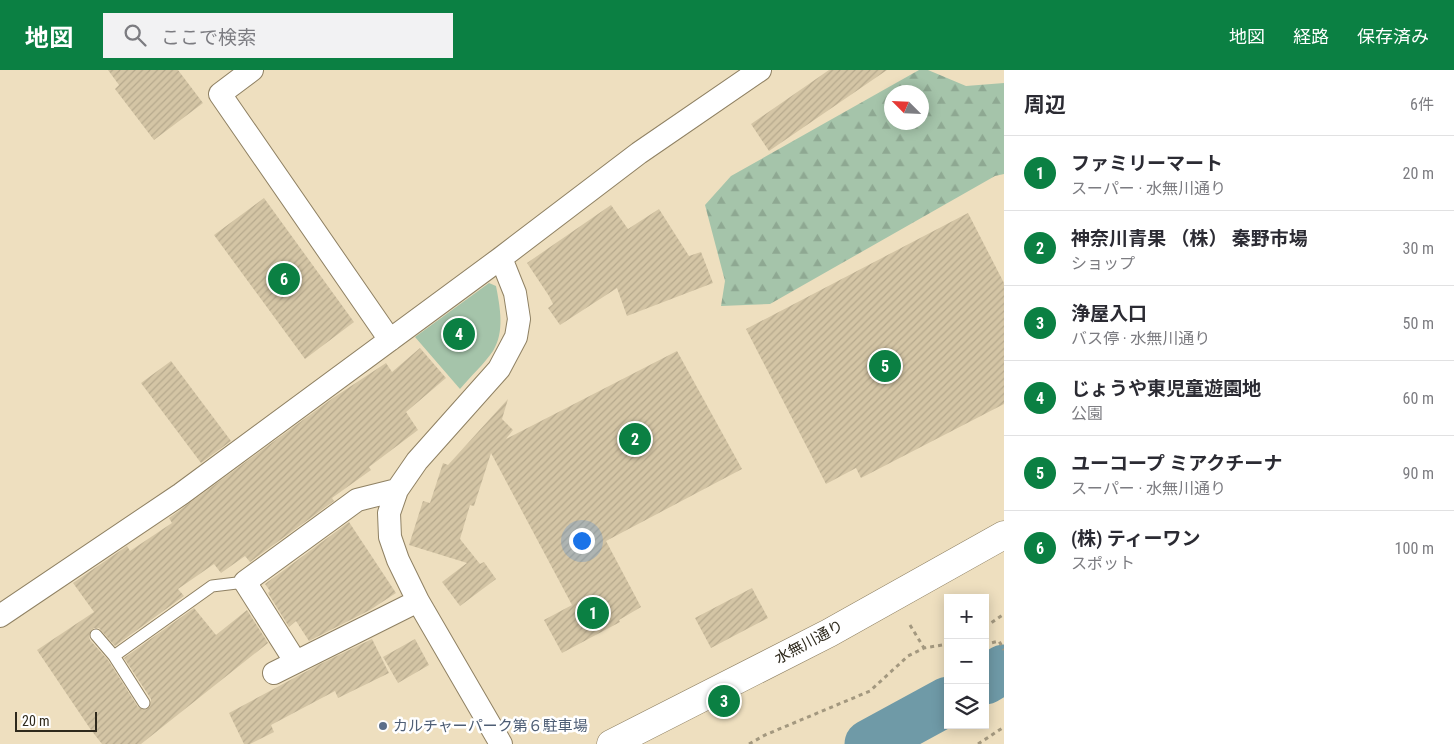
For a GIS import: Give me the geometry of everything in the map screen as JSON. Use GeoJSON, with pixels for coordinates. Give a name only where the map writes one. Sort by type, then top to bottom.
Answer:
{"type":"FeatureCollection","features":[{"type":"Feature","properties":{"kind":"street"},"geometry":{"type":"LineString","coordinates":[[252,70],[220,94],[390,340]]}},
{"type":"Feature","properties":{"kind":"street"},"geometry":{"type":"LineString","coordinates":[[0,616],[181,494],[501,258],[639,152],[760,70]]}},
{"type":"Feature","properties":{"kind":"street"},"geometry":{"type":"LineString","coordinates":[[501,258],[515,293],[519,319],[516,337],[499,369],[417,461],[397,490],[389,513],[390,538],[398,560],[418,601],[501,744]]}},
{"type":"Feature","properties":{"kind":"street"},"geometry":{"type":"LineString","coordinates":[[295,661],[245,582],[357,500],[397,490]]}},
{"type":"Feature","properties":{"kind":"street","name":"水無川通り"},"geometry":{"type":"LineString","coordinates":[[611,744],[829,633],[1004,535]]}},
{"type":"Feature","properties":{"kind":"street"},"geometry":{"type":"LineString","coordinates":[[274,673],[418,601]]}},
{"type":"Feature","properties":{"kind":"lane"},"geometry":{"type":"LineString","coordinates":[[114,656],[212,586],[245,582]]}},
{"type":"Feature","properties":{"kind":"lane"},"geometry":{"type":"LineString","coordinates":[[96,635],[114,656],[144,704]]}},
{"type":"Feature","properties":{"kind":"path"},"geometry":{"type":"LineString","coordinates":[[989,624],[1004,614]]}},
{"type":"Feature","properties":{"kind":"path"},"geometry":{"type":"LineString","coordinates":[[910,625],[924,648]]}},
{"type":"Feature","properties":{"kind":"path"},"geometry":{"type":"LineString","coordinates":[[989,644],[999,641],[1004,650]]}},
{"type":"Feature","properties":{"kind":"path"},"geometry":{"type":"LineString","coordinates":[[749,744],[765,735],[870,691],[908,656],[924,648],[944,645]]}},
{"type":"Feature","properties":{"kind":"path"},"geometry":{"type":"LineString","coordinates":[[978,744],[1004,727]]}},
{"type":"Feature","properties":{"kind":"green space"},"geometry":{"type":"Polygon","coordinates":[[[919,70],[928,70],[966,86],[1004,83],[1004,174],[995,176],[770,304],[721,306],[725,281],[705,205],[731,176],[884,90],[884,130],[929,130],[929,85],[892,85],[919,70]]]}},
{"type":"Feature","properties":{"kind":"green space"},"geometry":{"type":"Polygon","coordinates":[[[489,283],[496,286],[499,302],[501,319],[497,344],[490,356],[460,389],[415,337],[489,283]]]}},
{"type":"Feature","properties":{"kind":"building"},"geometry":{"type":"Polygon","coordinates":[[[108,70],[178,70],[203,103],[154,140],[115,89],[119,85],[108,70]]]}},
{"type":"Feature","properties":{"kind":"building"},"geometry":{"type":"Polygon","coordinates":[[[829,70],[887,70],[769,151],[751,124],[829,70]]]}},
{"type":"Feature","properties":{"kind":"building"},"geometry":{"type":"Polygon","coordinates":[[[264,198],[354,322],[305,359],[214,235],[264,198]]]}},
{"type":"Feature","properties":{"kind":"building"},"geometry":{"type":"Polygon","coordinates":[[[611,205],[628,229],[659,209],[689,256],[701,252],[713,283],[627,316],[617,288],[560,325],[548,308],[553,304],[549,296],[527,263],[611,205]]]}},
{"type":"Feature","properties":{"kind":"building"},"geometry":{"type":"Polygon","coordinates":[[[968,213],[1004,283],[1004,404],[861,478],[856,468],[826,484],[746,329],[968,213]]]}},
{"type":"Feature","properties":{"kind":"building"},"geometry":{"type":"Polygon","coordinates":[[[420,348],[446,378],[406,412],[418,430],[369,467],[371,470],[332,498],[334,501],[250,562],[245,556],[221,573],[214,564],[178,589],[184,596],[115,646],[99,628],[91,630],[90,640],[108,660],[138,707],[144,710],[150,707],[151,699],[124,658],[194,608],[216,635],[247,610],[268,643],[141,744],[102,744],[37,650],[94,612],[73,583],[127,546],[130,551],[172,523],[169,518],[333,398],[386,363],[392,372],[420,348]]]}},
{"type":"Feature","properties":{"kind":"building"},"geometry":{"type":"Polygon","coordinates":[[[677,351],[742,469],[606,541],[641,607],[619,620],[620,622],[562,653],[544,620],[572,605],[491,453],[474,506],[470,505],[460,539],[480,564],[484,562],[496,579],[460,606],[442,582],[467,563],[409,545],[423,501],[430,503],[443,463],[448,465],[508,399],[502,419],[513,430],[506,439],[677,351]]]}},
{"type":"Feature","properties":{"kind":"building"},"geometry":{"type":"Polygon","coordinates":[[[171,361],[231,441],[201,463],[141,383],[171,361]]]}},
{"type":"Feature","properties":{"kind":"building"},"geometry":{"type":"Polygon","coordinates":[[[349,522],[396,593],[370,610],[309,641],[296,621],[289,627],[268,593],[270,591],[265,584],[349,522]]]}},
{"type":"Feature","properties":{"kind":"building"},"geometry":{"type":"Polygon","coordinates":[[[752,588],[768,618],[711,648],[695,618],[752,588]]]}},
{"type":"Feature","properties":{"kind":"building"},"geometry":{"type":"Polygon","coordinates":[[[372,639],[389,673],[338,698],[335,691],[271,725],[274,732],[250,744],[244,744],[229,713],[320,664],[372,639]]]}},
{"type":"Feature","properties":{"kind":"building"},"geometry":{"type":"Polygon","coordinates":[[[415,639],[429,665],[398,683],[383,657],[415,639]]]}},
{"type":"Feature","properties":{"kind":"waterway"},"geometry":{"type":"LineString","coordinates":[[989,678],[1004,669]]}},
{"type":"Feature","properties":{"kind":"waterway"},"geometry":{"type":"LineString","coordinates":[[869,744],[944,703]]}},
{"type":"Feature","properties":{"kind":"place","name":"(株) ティーワン"},"geometry":{"type":"Point","coordinates":[284,279]}},
{"type":"Feature","properties":{"kind":"place","name":"じょうや東児童遊園地"},"geometry":{"type":"Point","coordinates":[459,334]}},
{"type":"Feature","properties":{"kind":"place","name":"ユーコープ ミアクチーナ"},"geometry":{"type":"Point","coordinates":[885,366]}},
{"type":"Feature","properties":{"kind":"place","name":"神奈川青果 （株） 秦野市場"},"geometry":{"type":"Point","coordinates":[635,439]}},
{"type":"Feature","properties":{"kind":"place","name":"ファミリーマート"},"geometry":{"type":"Point","coordinates":[593,613]}},
{"type":"Feature","properties":{"kind":"place","name":"浄屋入口"},"geometry":{"type":"Point","coordinates":[724,701]}},
{"type":"Feature","properties":{"kind":"place","name":"カルチャーパーク第６駐車場"},"geometry":{"type":"Point","coordinates":[383,726]}}]}
